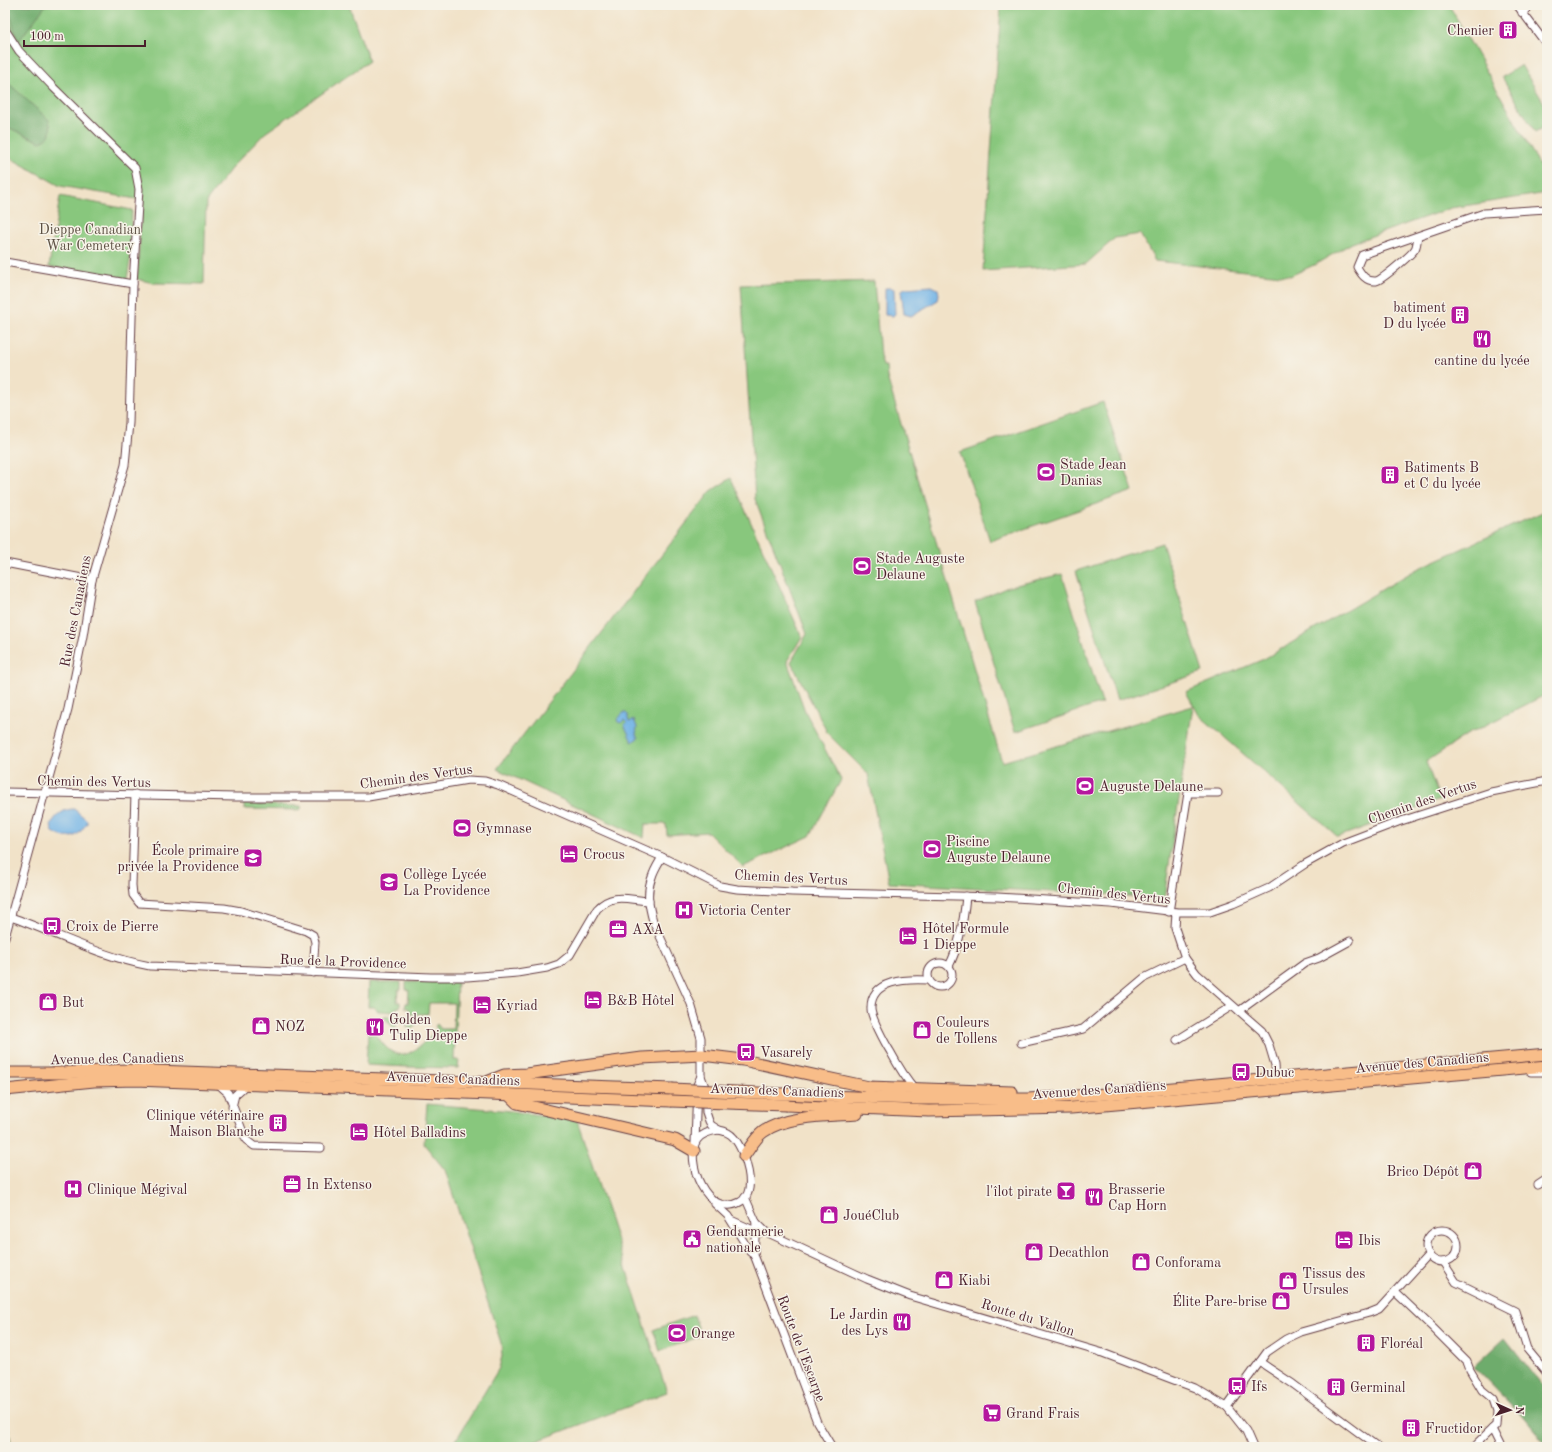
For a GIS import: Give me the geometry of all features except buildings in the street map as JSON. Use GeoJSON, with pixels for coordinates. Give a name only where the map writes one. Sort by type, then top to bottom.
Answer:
{"type":"FeatureCollection","features":[{"type":"Feature","properties":{"kind":"main road","name":"Avenue des Canadiens"},"geometry":{"type":"LineString","coordinates":[[5,1073],[59,1074],[127,1070],[485,1082],[826,1096],[926,1099],[1028,1098],[1107,1094],[1547,1054]]}},
{"type":"Feature","properties":{"kind":"main road"},"geometry":{"type":"LineString","coordinates":[[485,1082],[504,1075],[526,1074],[642,1058],[702,1055],[736,1058],[869,1087],[1016,1092],[1028,1098]]}},
{"type":"Feature","properties":{"kind":"main road","name":"Avenue des Canadiens"},"geometry":{"type":"LineString","coordinates":[[5,1090],[94,1081],[136,1080],[929,1111],[1071,1108],[1547,1066]]}},
{"type":"Feature","properties":{"kind":"main road"},"geometry":{"type":"LineString","coordinates":[[509,1095],[517,1102],[675,1140],[695,1147]]}},
{"type":"Feature","properties":{"kind":"main road"},"geometry":{"type":"LineString","coordinates":[[744,1156],[762,1133],[768,1128],[791,1120],[814,1116],[929,1111]]}},
{"type":"Feature","properties":{"kind":"street"},"geometry":{"type":"LineString","coordinates":[[1517,5],[1547,45]]}},
{"type":"Feature","properties":{"kind":"street"},"geometry":{"type":"LineString","coordinates":[[1522,12],[1531,5]]}},
{"type":"Feature","properties":{"kind":"street","name":"Rue des Canadiens"},"geometry":{"type":"LineString","coordinates":[[5,27],[19,51],[52,87],[135,168],[139,189],[133,284],[129,423],[124,465],[92,580],[83,636],[68,709],[5,937]]}},
{"type":"Feature","properties":{"kind":"street"},"geometry":{"type":"LineString","coordinates":[[1418,236],[1416,248],[1388,274],[1376,281],[1369,280],[1362,276],[1357,266],[1362,254],[1484,213],[1547,209]]}},
{"type":"Feature","properties":{"kind":"street"},"geometry":{"type":"LineString","coordinates":[[5,262],[133,284]]}},
{"type":"Feature","properties":{"kind":"street"},"geometry":{"type":"LineString","coordinates":[[5,563],[92,580]]}},
{"type":"Feature","properties":{"kind":"street","name":"Chemin des Vertus"},"geometry":{"type":"LineString","coordinates":[[5,792],[236,797],[368,797],[468,780],[485,781],[498,785],[662,857],[720,886],[737,889],[792,892],[966,896],[1111,904],[1172,912],[1210,912],[1233,904],[1269,888],[1305,864],[1344,844],[1398,822],[1490,792],[1547,782]]}},
{"type":"Feature","properties":{"kind":"street"},"geometry":{"type":"LineString","coordinates":[[1218,793],[1188,793],[1172,912],[1175,928],[1185,958],[1197,974],[1262,1031],[1269,1045],[1275,1065],[1276,1078]]}},
{"type":"Feature","properties":{"kind":"street"},"geometry":{"type":"LineString","coordinates":[[135,794],[132,885],[133,895],[139,903],[224,908],[241,911],[306,931],[313,935],[315,942],[313,973]]}},
{"type":"Feature","properties":{"kind":"street"},"geometry":{"type":"LineString","coordinates":[[662,857],[651,878],[649,901],[653,921],[692,1004],[700,1038],[702,1055],[701,1076],[705,1086],[706,1112],[709,1121],[711,1125],[718,1130],[725,1132],[735,1139],[744,1156],[749,1178],[748,1193],[745,1198],[740,1202],[729,1205],[723,1206],[713,1201],[697,1176],[695,1147],[696,1085],[701,1076]]}},
{"type":"Feature","properties":{"kind":"street"},"geometry":{"type":"LineString","coordinates":[[949,966],[954,957],[965,908],[966,896]]}},
{"type":"Feature","properties":{"kind":"street","name":"Rue de la Providence"},"geometry":{"type":"LineString","coordinates":[[11,917],[110,956],[150,966],[313,973],[467,977],[516,973],[547,968],[559,964],[570,955],[602,903],[610,899],[618,898],[649,901]]}},
{"type":"Feature","properties":{"kind":"street"},"geometry":{"type":"LineString","coordinates":[[1238,1011],[1305,962],[1320,958],[1350,941]]}},
{"type":"Feature","properties":{"kind":"street"},"geometry":{"type":"LineString","coordinates":[[1020,1043],[1083,1029],[1144,978],[1185,958]]}},
{"type":"Feature","properties":{"kind":"street"},"geometry":{"type":"LineString","coordinates":[[941,963],[949,966],[953,973],[952,980],[946,987],[937,988],[932,986],[928,980],[926,967],[941,963]]}},
{"type":"Feature","properties":{"kind":"street"},"geometry":{"type":"LineString","coordinates":[[915,1089],[906,1079],[884,1041],[870,1010],[872,999],[878,990],[888,983],[902,980],[928,980]]}},
{"type":"Feature","properties":{"kind":"street"},"geometry":{"type":"LineString","coordinates":[[1177,1040],[1232,1006]]}},
{"type":"Feature","properties":{"kind":"street"},"geometry":{"type":"LineString","coordinates":[[1489,1071],[1547,1072]]}},
{"type":"Feature","properties":{"kind":"street"},"geometry":{"type":"LineString","coordinates":[[218,1084],[228,1093],[232,1107],[246,1140],[254,1146],[321,1148]]}},
{"type":"Feature","properties":{"kind":"street"},"geometry":{"type":"LineString","coordinates":[[232,1107],[236,1095],[246,1085]]}},
{"type":"Feature","properties":{"kind":"street"},"geometry":{"type":"LineString","coordinates":[[695,1147],[698,1139],[705,1133],[718,1130]]}},
{"type":"Feature","properties":{"kind":"street"},"geometry":{"type":"LineString","coordinates":[[1538,1185],[1547,1179]]}},
{"type":"Feature","properties":{"kind":"street"},"geometry":{"type":"LineString","coordinates":[[745,1198],[756,1222],[766,1232],[775,1237]]}},
{"type":"Feature","properties":{"kind":"street","name":"Route de l'Escarpe"},"geometry":{"type":"LineString","coordinates":[[713,1201],[731,1220],[750,1252],[754,1255]]}},
{"type":"Feature","properties":{"kind":"street"},"geometry":{"type":"LineString","coordinates":[[731,1220],[756,1232],[775,1237]]}},
{"type":"Feature","properties":{"kind":"street","name":"Route de l'Escarpe"},"geometry":{"type":"LineString","coordinates":[[756,1222],[754,1255],[817,1422],[832,1447]]}},
{"type":"Feature","properties":{"kind":"street"},"geometry":{"type":"LineString","coordinates":[[1440,1230],[1449,1232],[1456,1238],[1458,1247],[1454,1256],[1444,1262],[1435,1260],[1429,1254],[1426,1246],[1427,1241],[1432,1234],[1440,1230]]}},
{"type":"Feature","properties":{"kind":"street","name":"Route du Vallon"},"geometry":{"type":"LineString","coordinates":[[775,1237],[882,1286],[910,1296],[1100,1352],[1195,1388],[1227,1407],[1246,1431],[1253,1447]]}},
{"type":"Feature","properties":{"kind":"street"},"geometry":{"type":"LineString","coordinates":[[1227,1407],[1267,1352],[1286,1339],[1301,1332],[1379,1309],[1429,1254]]}},
{"type":"Feature","properties":{"kind":"street"},"geometry":{"type":"LineString","coordinates":[[1444,1262],[1456,1282],[1515,1311],[1527,1350],[1547,1373]]}},
{"type":"Feature","properties":{"kind":"street"},"geometry":{"type":"LineString","coordinates":[[1395,1292],[1467,1362],[1482,1390],[1493,1399],[1498,1411],[1496,1425],[1473,1447]]}},
{"type":"Feature","properties":{"kind":"street"},"geometry":{"type":"LineString","coordinates":[[1260,1362],[1293,1384],[1378,1447]]}},
{"type":"Feature","properties":{"kind":"street"},"geometry":{"type":"LineString","coordinates":[[1492,1429],[1500,1445],[1499,1447]]}},
{"type":"Feature","properties":{"kind":"green space"},"geometry":{"type":"Polygon","coordinates":[[[5,5],[349,5],[369,61],[265,133],[233,166],[206,202],[204,284],[153,283],[137,279],[142,200],[60,186],[5,155],[5,5]]]}},
{"type":"Feature","properties":{"kind":"green space"},"geometry":{"type":"Polygon","coordinates":[[[7,5],[46,5],[18,42],[7,5]]]}},
{"type":"Feature","properties":{"kind":"green space"},"geometry":{"type":"Polygon","coordinates":[[[1001,5],[1449,5],[1547,178],[1547,193],[1451,208],[1352,243],[1316,264],[1290,276],[1155,261],[1140,234],[1115,238],[1086,264],[983,271],[1001,5]]]}},
{"type":"Feature","properties":{"kind":"green space"},"geometry":{"type":"Polygon","coordinates":[[[1521,65],[1547,108],[1547,125],[1535,132],[1502,77],[1521,65]]]}},
{"type":"Feature","properties":{"kind":"green space"},"geometry":{"type":"Polygon","coordinates":[[[5,80],[49,120],[50,134],[44,141],[40,142],[5,126],[5,80]]]}},
{"type":"Feature","properties":{"kind":"green space","name":"Dieppe Canadian War Cemetery"},"geometry":{"type":"Polygon","coordinates":[[[60,196],[132,210],[130,261],[127,279],[49,267],[60,196]]]}},
{"type":"Feature","properties":{"kind":"green space","name":"Stade Auguste Delaune"},"geometry":{"type":"Polygon","coordinates":[[[874,281],[880,356],[883,366],[886,366],[887,377],[1002,762],[1193,706],[1164,898],[889,883],[868,774],[828,734],[791,662],[807,634],[755,499],[741,285],[874,281]]]}},
{"type":"Feature","properties":{"kind":"green space","name":"Stade Jean Danias"},"geometry":{"type":"Polygon","coordinates":[[[1103,402],[1133,491],[990,541],[960,452],[1103,402]]]}},
{"type":"Feature","properties":{"kind":"green space"},"geometry":{"type":"Polygon","coordinates":[[[731,478],[802,637],[787,661],[805,711],[841,780],[810,836],[743,867],[708,832],[667,835],[666,824],[645,824],[644,838],[497,769],[711,491],[731,478]]]}},
{"type":"Feature","properties":{"kind":"green space"},"geometry":{"type":"Polygon","coordinates":[[[1547,510],[1547,694],[1466,735],[1426,762],[1440,800],[1338,837],[1199,715],[1186,692],[1264,659],[1417,569],[1547,510]]]}},
{"type":"Feature","properties":{"kind":"green space"},"geometry":{"type":"Polygon","coordinates":[[[1162,543],[1203,672],[1117,700],[1076,571],[1162,543]]]}},
{"type":"Feature","properties":{"kind":"green space"},"geometry":{"type":"Polygon","coordinates":[[[1062,574],[1102,703],[1015,732],[975,602],[1008,587],[1062,574]]]}},
{"type":"Feature","properties":{"kind":"green space"},"geometry":{"type":"Polygon","coordinates":[[[243,804],[302,806],[299,810],[245,809],[243,804]]]}},
{"type":"Feature","properties":{"kind":"green space"},"geometry":{"type":"Polygon","coordinates":[[[369,982],[401,982],[401,990],[398,990],[397,1002],[400,1002],[400,1007],[396,1008],[394,1012],[378,1011],[374,1007],[368,1007],[369,982]]]}},
{"type":"Feature","properties":{"kind":"green space"},"geometry":{"type":"Polygon","coordinates":[[[406,982],[457,982],[454,1060],[459,1060],[458,1068],[366,1065],[368,1033],[370,1035],[374,1032],[384,1045],[391,1051],[397,1054],[404,1054],[416,1049],[422,1044],[437,1029],[435,1026],[437,1024],[441,1029],[453,1029],[454,1003],[429,1003],[428,1014],[411,1014],[409,1009],[405,1007],[406,1003],[408,1003],[409,990],[406,990],[406,982]]]}},
{"type":"Feature","properties":{"kind":"green space"},"geometry":{"type":"Polygon","coordinates":[[[383,1016],[393,1017],[396,1022],[396,1027],[394,1028],[383,1016]]]}},
{"type":"Feature","properties":{"kind":"green space"},"geometry":{"type":"Polygon","coordinates":[[[411,1017],[424,1018],[412,1029],[407,1027],[407,1022],[411,1017]]]}},
{"type":"Feature","properties":{"kind":"green space"},"geometry":{"type":"Polygon","coordinates":[[[427,1104],[502,1110],[577,1120],[667,1392],[521,1447],[452,1447],[499,1368],[502,1356],[501,1343],[445,1170],[424,1144],[427,1104]]]}},
{"type":"Feature","properties":{"kind":"green space","name":"Orange"},"geometry":{"type":"Polygon","coordinates":[[[694,1315],[701,1336],[660,1351],[653,1330],[694,1315]]]}},
{"type":"Feature","properties":{"kind":"green space"},"geometry":{"type":"Polygon","coordinates":[[[1505,1338],[1547,1391],[1547,1446],[1520,1414],[1474,1367],[1505,1338]]]}},
{"type":"Feature","properties":{"kind":"green space"},"geometry":{"type":"Polygon","coordinates":[[[5,1409],[12,1447],[5,1447],[5,1409]]]}},
{"type":"Feature","properties":{"kind":"water"},"geometry":{"type":"Polygon","coordinates":[[[932,286],[938,289],[938,300],[911,316],[904,314],[901,291],[905,288],[932,286]]]}},
{"type":"Feature","properties":{"kind":"water"},"geometry":{"type":"Polygon","coordinates":[[[885,288],[894,289],[895,314],[893,316],[885,315],[885,288]]]}},
{"type":"Feature","properties":{"kind":"water"},"geometry":{"type":"Polygon","coordinates":[[[623,713],[628,715],[629,722],[634,720],[637,727],[636,734],[638,738],[632,742],[624,724],[627,723],[624,720],[621,723],[617,720],[623,713]]]}},
{"type":"Feature","properties":{"kind":"water"},"geometry":{"type":"Polygon","coordinates":[[[74,809],[87,820],[87,824],[79,833],[75,836],[69,837],[58,835],[52,831],[51,824],[58,815],[63,811],[74,809]]]}},
{"type":"Feature","properties":{"kind":"place","name":"Chenier"},"geometry":{"type":"Point","coordinates":[1508,30]}},
{"type":"Feature","properties":{"kind":"place","name":"batiment D du lycée"},"geometry":{"type":"Point","coordinates":[1460,315]}},
{"type":"Feature","properties":{"kind":"place","name":"cantine du lycée"},"geometry":{"type":"Point","coordinates":[1482,339]}},
{"type":"Feature","properties":{"kind":"place","name":"Stade Jean Danias"},"geometry":{"type":"Point","coordinates":[1046,472]}},
{"type":"Feature","properties":{"kind":"place","name":"Batiments B et C du lycée"},"geometry":{"type":"Point","coordinates":[1390,475]}},
{"type":"Feature","properties":{"kind":"place","name":"Stade Auguste Delaune"},"geometry":{"type":"Point","coordinates":[862,566]}},
{"type":"Feature","properties":{"kind":"place","name":"Auguste Delaune"},"geometry":{"type":"Point","coordinates":[1085,786]}},
{"type":"Feature","properties":{"kind":"place","name":"Gymnase"},"geometry":{"type":"Point","coordinates":[462,828]}},
{"type":"Feature","properties":{"kind":"place","name":"Piscine Auguste Delaune"},"geometry":{"type":"Point","coordinates":[932,849]}},
{"type":"Feature","properties":{"kind":"place","name":"Crocus"},"geometry":{"type":"Point","coordinates":[569,854]}},
{"type":"Feature","properties":{"kind":"place","name":"École primaire privée la Providence"},"geometry":{"type":"Point","coordinates":[253,858]}},
{"type":"Feature","properties":{"kind":"place","name":"Collège Lycée La Providence"},"geometry":{"type":"Point","coordinates":[389,882]}},
{"type":"Feature","properties":{"kind":"place","name":"Victoria Center"},"geometry":{"type":"Point","coordinates":[684,910]}},
{"type":"Feature","properties":{"kind":"place","name":"Croix de Pierre"},"geometry":{"type":"Point","coordinates":[52,926]}},
{"type":"Feature","properties":{"kind":"place","name":"AXA"},"geometry":{"type":"Point","coordinates":[618,929]}},
{"type":"Feature","properties":{"kind":"place","name":"Hôtel Formule 1 Dieppe"},"geometry":{"type":"Point","coordinates":[908,936]}},
{"type":"Feature","properties":{"kind":"place","name":"B&B Hôtel"},"geometry":{"type":"Point","coordinates":[593,1000]}},
{"type":"Feature","properties":{"kind":"place","name":"But"},"geometry":{"type":"Point","coordinates":[48,1002]}},
{"type":"Feature","properties":{"kind":"place","name":"Kyriad"},"geometry":{"type":"Point","coordinates":[482,1005]}},
{"type":"Feature","properties":{"kind":"place","name":"NOZ"},"geometry":{"type":"Point","coordinates":[261,1026]}},
{"type":"Feature","properties":{"kind":"place","name":"Golden Tulip Dieppe"},"geometry":{"type":"Point","coordinates":[375,1027]}},
{"type":"Feature","properties":{"kind":"place","name":"Couleurs de Tollens"},"geometry":{"type":"Point","coordinates":[922,1030]}},
{"type":"Feature","properties":{"kind":"place","name":"Vasarely"},"geometry":{"type":"Point","coordinates":[746,1052]}},
{"type":"Feature","properties":{"kind":"place","name":"Dubuc"},"geometry":{"type":"Point","coordinates":[1241,1072]}},
{"type":"Feature","properties":{"kind":"place","name":"Clinique vétérinaire Maison Blanche"},"geometry":{"type":"Point","coordinates":[278,1123]}},
{"type":"Feature","properties":{"kind":"place","name":"Hôtel Balladins"},"geometry":{"type":"Point","coordinates":[359,1132]}},
{"type":"Feature","properties":{"kind":"place","name":"Brico Dépôt"},"geometry":{"type":"Point","coordinates":[1473,1171]}},
{"type":"Feature","properties":{"kind":"place","name":"In Extenso"},"geometry":{"type":"Point","coordinates":[292,1184]}},
{"type":"Feature","properties":{"kind":"place","name":"Clinique Mégival"},"geometry":{"type":"Point","coordinates":[73,1189]}},
{"type":"Feature","properties":{"kind":"place","name":"l'îlot pirate"},"geometry":{"type":"Point","coordinates":[1066,1191]}},
{"type":"Feature","properties":{"kind":"place","name":"Brasserie Cap Horn"},"geometry":{"type":"Point","coordinates":[1094,1197]}},
{"type":"Feature","properties":{"kind":"place","name":"JouéClub"},"geometry":{"type":"Point","coordinates":[829,1215]}},
{"type":"Feature","properties":{"kind":"place","name":"Gendarmerie nationale"},"geometry":{"type":"Point","coordinates":[692,1239]}},
{"type":"Feature","properties":{"kind":"place","name":"Ibis"},"geometry":{"type":"Point","coordinates":[1344,1240]}},
{"type":"Feature","properties":{"kind":"place","name":"Decathlon"},"geometry":{"type":"Point","coordinates":[1034,1252]}},
{"type":"Feature","properties":{"kind":"place","name":"Conforama"},"geometry":{"type":"Point","coordinates":[1141,1262]}},
{"type":"Feature","properties":{"kind":"place","name":"Kiabi"},"geometry":{"type":"Point","coordinates":[944,1280]}},
{"type":"Feature","properties":{"kind":"place","name":"Tissus des Ursules"},"geometry":{"type":"Point","coordinates":[1288,1281]}},
{"type":"Feature","properties":{"kind":"place","name":"Élite Pare-brise"},"geometry":{"type":"Point","coordinates":[1281,1301]}},
{"type":"Feature","properties":{"kind":"place","name":"Le Jardin des Lys"},"geometry":{"type":"Point","coordinates":[902,1322]}},
{"type":"Feature","properties":{"kind":"place","name":"Orange"},"geometry":{"type":"Point","coordinates":[677,1333]}},
{"type":"Feature","properties":{"kind":"place","name":"Floréal"},"geometry":{"type":"Point","coordinates":[1366,1343]}},
{"type":"Feature","properties":{"kind":"place","name":"Ifs"},"geometry":{"type":"Point","coordinates":[1237,1386]}},
{"type":"Feature","properties":{"kind":"place","name":"Germinal"},"geometry":{"type":"Point","coordinates":[1336,1387]}},
{"type":"Feature","properties":{"kind":"place","name":"Grand Frais"},"geometry":{"type":"Point","coordinates":[992,1413]}},
{"type":"Feature","properties":{"kind":"place","name":"Fructidor"},"geometry":{"type":"Point","coordinates":[1411,1428]}}]}
